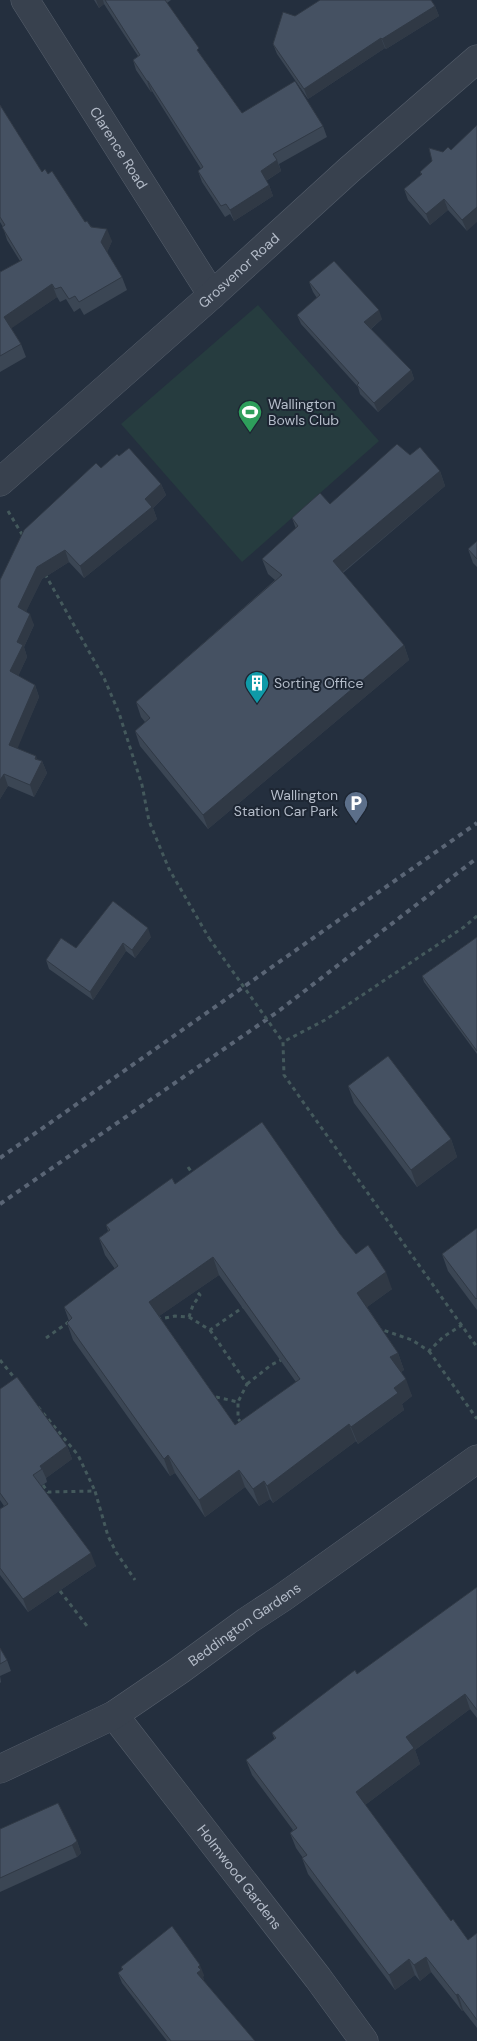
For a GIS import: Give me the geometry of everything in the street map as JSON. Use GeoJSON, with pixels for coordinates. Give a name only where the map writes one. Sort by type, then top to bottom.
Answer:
{"type":"FeatureCollection","features":[{"type":"Feature","properties":{"kind":"street","name":"Clarence Road"},"geometry":{"type":"LineString","coordinates":[[26,0],[212,295]]}},
{"type":"Feature","properties":{"kind":"street","name":"Grosvenor Road"},"geometry":{"type":"LineString","coordinates":[[2,494],[212,295],[349,170],[477,59]]}},
{"type":"Feature","properties":{"kind":"street","name":"Beddington Gardens"},"geometry":{"type":"LineString","coordinates":[[0,1769],[114,1715],[477,1459]]}},
{"type":"Feature","properties":{"kind":"street","name":"Holmwood Gardens"},"geometry":{"type":"LineString","coordinates":[[114,1715],[318,1978],[364,2041]]}},
{"type":"Feature","properties":{"kind":"path"},"geometry":{"type":"LineString","coordinates":[[2,494],[25,540]]}},
{"type":"Feature","properties":{"kind":"path"},"geometry":{"type":"LineString","coordinates":[[45,574],[104,678],[119,713],[142,785],[149,821],[169,869],[209,938],[283,1042],[284,1075],[477,1347]]}},
{"type":"Feature","properties":{"kind":"path"},"geometry":{"type":"LineString","coordinates":[[283,1042],[325,1020],[464,927],[477,916]]}},
{"type":"Feature","properties":{"kind":"path"},"geometry":{"type":"LineString","coordinates":[[188,1167],[194,1175]]}},
{"type":"Feature","properties":{"kind":"path"},"geometry":{"type":"LineString","coordinates":[[189,1317],[193,1305],[200,1296],[195,1290]]}},
{"type":"Feature","properties":{"kind":"path"},"geometry":{"type":"LineString","coordinates":[[210,1330],[248,1303]]}},
{"type":"Feature","properties":{"kind":"path"},"geometry":{"type":"LineString","coordinates":[[156,1314],[160,1320],[175,1316],[189,1317],[210,1330],[247,1384]]}},
{"type":"Feature","properties":{"kind":"path"},"geometry":{"type":"LineString","coordinates":[[46,1338],[76,1317]]}},
{"type":"Feature","properties":{"kind":"path"},"geometry":{"type":"LineString","coordinates":[[429,1351],[443,1337],[462,1325]]}},
{"type":"Feature","properties":{"kind":"path"},"geometry":{"type":"LineString","coordinates":[[372,1327],[412,1340],[429,1351],[477,1419]]}},
{"type":"Feature","properties":{"kind":"path"},"geometry":{"type":"LineString","coordinates":[[246,1429],[238,1419],[238,1402],[247,1384],[271,1364],[285,1358]]}},
{"type":"Feature","properties":{"kind":"path"},"geometry":{"type":"LineString","coordinates":[[0,1360],[21,1385]]}},
{"type":"Feature","properties":{"kind":"path"},"geometry":{"type":"LineString","coordinates":[[216,1397],[238,1402]]}},
{"type":"Feature","properties":{"kind":"path"},"geometry":{"type":"LineString","coordinates":[[34,1401],[78,1455],[95,1491],[108,1536],[116,1552],[135,1580]]}},
{"type":"Feature","properties":{"kind":"path"},"geometry":{"type":"LineString","coordinates":[[43,1485],[48,1492],[95,1491]]}},
{"type":"Feature","properties":{"kind":"path"},"geometry":{"type":"LineString","coordinates":[[60,1592],[87,1626]]}},
{"type":"Feature","properties":{"kind":"green space","name":"Wallington Bowls Club"},"geometry":{"type":"Polygon","coordinates":[[[258,305],[379,441],[242,562],[121,424],[258,305]]]}},
{"type":"Feature","properties":{"kind":"building"},"geometry":{"type":"Polygon","coordinates":[[[105,0],[165,0],[199,48],[197,50],[242,113],[295,81],[323,126],[273,154],[277,160],[261,171],[269,185],[230,210],[226,204],[221,206],[198,171],[203,167],[133,60],[140,55],[105,0]]]}},
{"type":"Feature","properties":{"kind":"building"},"geometry":{"type":"Polygon","coordinates":[[[320,0],[431,0],[435,6],[381,38],[304,89],[273,44],[283,12],[295,16],[320,0]]]}},
{"type":"Feature","properties":{"kind":"building"},"geometry":{"type":"Polygon","coordinates":[[[0,105],[42,172],[45,169],[48,174],[52,171],[85,222],[87,221],[91,227],[107,229],[101,242],[122,277],[79,302],[75,296],[69,299],[61,287],[55,289],[52,284],[4,317],[21,344],[0,356],[0,272],[22,260],[2,227],[5,225],[0,217],[0,105]]]}},
{"type":"Feature","properties":{"kind":"building"},"geometry":{"type":"Polygon","coordinates":[[[477,125],[477,207],[462,220],[444,199],[426,214],[404,189],[422,174],[420,172],[432,161],[429,148],[443,152],[448,147],[451,150],[477,125]]]}},
{"type":"Feature","properties":{"kind":"building"},"geometry":{"type":"Polygon","coordinates":[[[334,261],[379,310],[364,322],[411,370],[374,403],[357,385],[359,383],[297,315],[320,295],[309,282],[334,261]]]}},
{"type":"Feature","properties":{"kind":"building","name":"Sorting Office"},"geometry":{"type":"Polygon","coordinates":[[[397,444],[410,455],[420,447],[440,471],[333,561],[404,645],[203,815],[135,731],[150,718],[136,702],[282,575],[262,559],[298,526],[292,518],[320,493],[330,504],[397,444]]]}},
{"type":"Feature","properties":{"kind":"building"},"geometry":{"type":"Polygon","coordinates":[[[129,448],[161,484],[145,499],[152,507],[80,566],[65,550],[37,567],[18,607],[30,614],[17,642],[23,645],[10,671],[35,685],[9,745],[36,756],[35,759],[42,761],[30,785],[4,774],[0,780],[0,580],[24,530],[96,463],[101,468],[117,454],[119,456],[129,448]]]}},
{"type":"Feature","properties":{"kind":"building"},"geometry":{"type":"Polygon","coordinates":[[[477,541],[477,559],[468,549],[477,541]]]}},
{"type":"Feature","properties":{"kind":"building"},"geometry":{"type":"Polygon","coordinates":[[[113,901],[148,928],[132,950],[123,943],[90,992],[46,960],[61,938],[76,948],[113,901]]]}},
{"type":"Feature","properties":{"kind":"building"},"geometry":{"type":"Polygon","coordinates":[[[477,937],[477,1051],[422,976],[477,937]]]}},
{"type":"Feature","properties":{"kind":"building"},"geometry":{"type":"Polygon","coordinates":[[[388,1056],[451,1139],[411,1170],[348,1086],[388,1056]]]}},
{"type":"Feature","properties":{"kind":"building"},"geometry":{"type":"Polygon","coordinates":[[[262,1122],[356,1254],[368,1245],[386,1272],[357,1293],[398,1353],[390,1357],[406,1379],[394,1388],[398,1393],[351,1427],[349,1424],[267,1486],[264,1481],[253,1489],[239,1470],[199,1500],[168,1455],[164,1459],[67,1323],[72,1318],[64,1307],[118,1266],[99,1238],[110,1230],[106,1225],[172,1178],[175,1184],[262,1122]],[[213,1257],[149,1302],[235,1425],[300,1379],[213,1257]]]}},
{"type":"Feature","properties":{"kind":"building"},"geometry":{"type":"Polygon","coordinates":[[[477,1228],[477,1298],[476,1299],[442,1254],[477,1228]]]}},
{"type":"Feature","properties":{"kind":"building"},"geometry":{"type":"Polygon","coordinates":[[[17,1377],[67,1446],[40,1466],[42,1469],[33,1475],[91,1553],[23,1599],[0,1568],[0,1509],[8,1504],[0,1493],[0,1389],[17,1377]]]}},
{"type":"Feature","properties":{"kind":"building"},"geometry":{"type":"Polygon","coordinates":[[[477,1587],[477,1710],[465,1694],[406,1737],[414,1748],[356,1792],[451,1921],[453,1919],[468,1940],[477,1933],[477,2020],[458,1994],[456,1995],[426,1957],[414,1965],[409,1959],[389,1975],[302,1858],[307,1855],[290,1833],[297,1828],[246,1760],[276,1738],[272,1733],[355,1670],[357,1674],[477,1587]]]}},
{"type":"Feature","properties":{"kind":"building"},"geometry":{"type":"Polygon","coordinates":[[[0,1648],[7,1660],[0,1664],[0,1648]]]}},
{"type":"Feature","properties":{"kind":"building"},"geometry":{"type":"Polygon","coordinates":[[[58,1803],[77,1841],[0,1878],[0,1829],[58,1803]]]}},
{"type":"Feature","properties":{"kind":"building"},"geometry":{"type":"Polygon","coordinates":[[[172,1926],[200,1965],[198,1967],[201,1970],[197,1973],[255,2041],[171,2041],[118,1973],[123,1969],[121,1967],[172,1926]]]}},
{"type":"Feature","properties":{"kind":"railway"},"geometry":{"type":"LineString","coordinates":[[0,1158],[477,823]]}},
{"type":"Feature","properties":{"kind":"railway"},"geometry":{"type":"LineString","coordinates":[[0,1204],[276,1013],[477,858]]}},
{"type":"Feature","properties":{"kind":"place","name":"Wallington Bowls Club"},"geometry":{"type":"Point","coordinates":[250,433]}},
{"type":"Feature","properties":{"kind":"place","name":"Sorting Office"},"geometry":{"type":"Point","coordinates":[257,704]}},
{"type":"Feature","properties":{"kind":"place","name":"Wallington Station Car Park"},"geometry":{"type":"Point","coordinates":[356,824]}}]}
